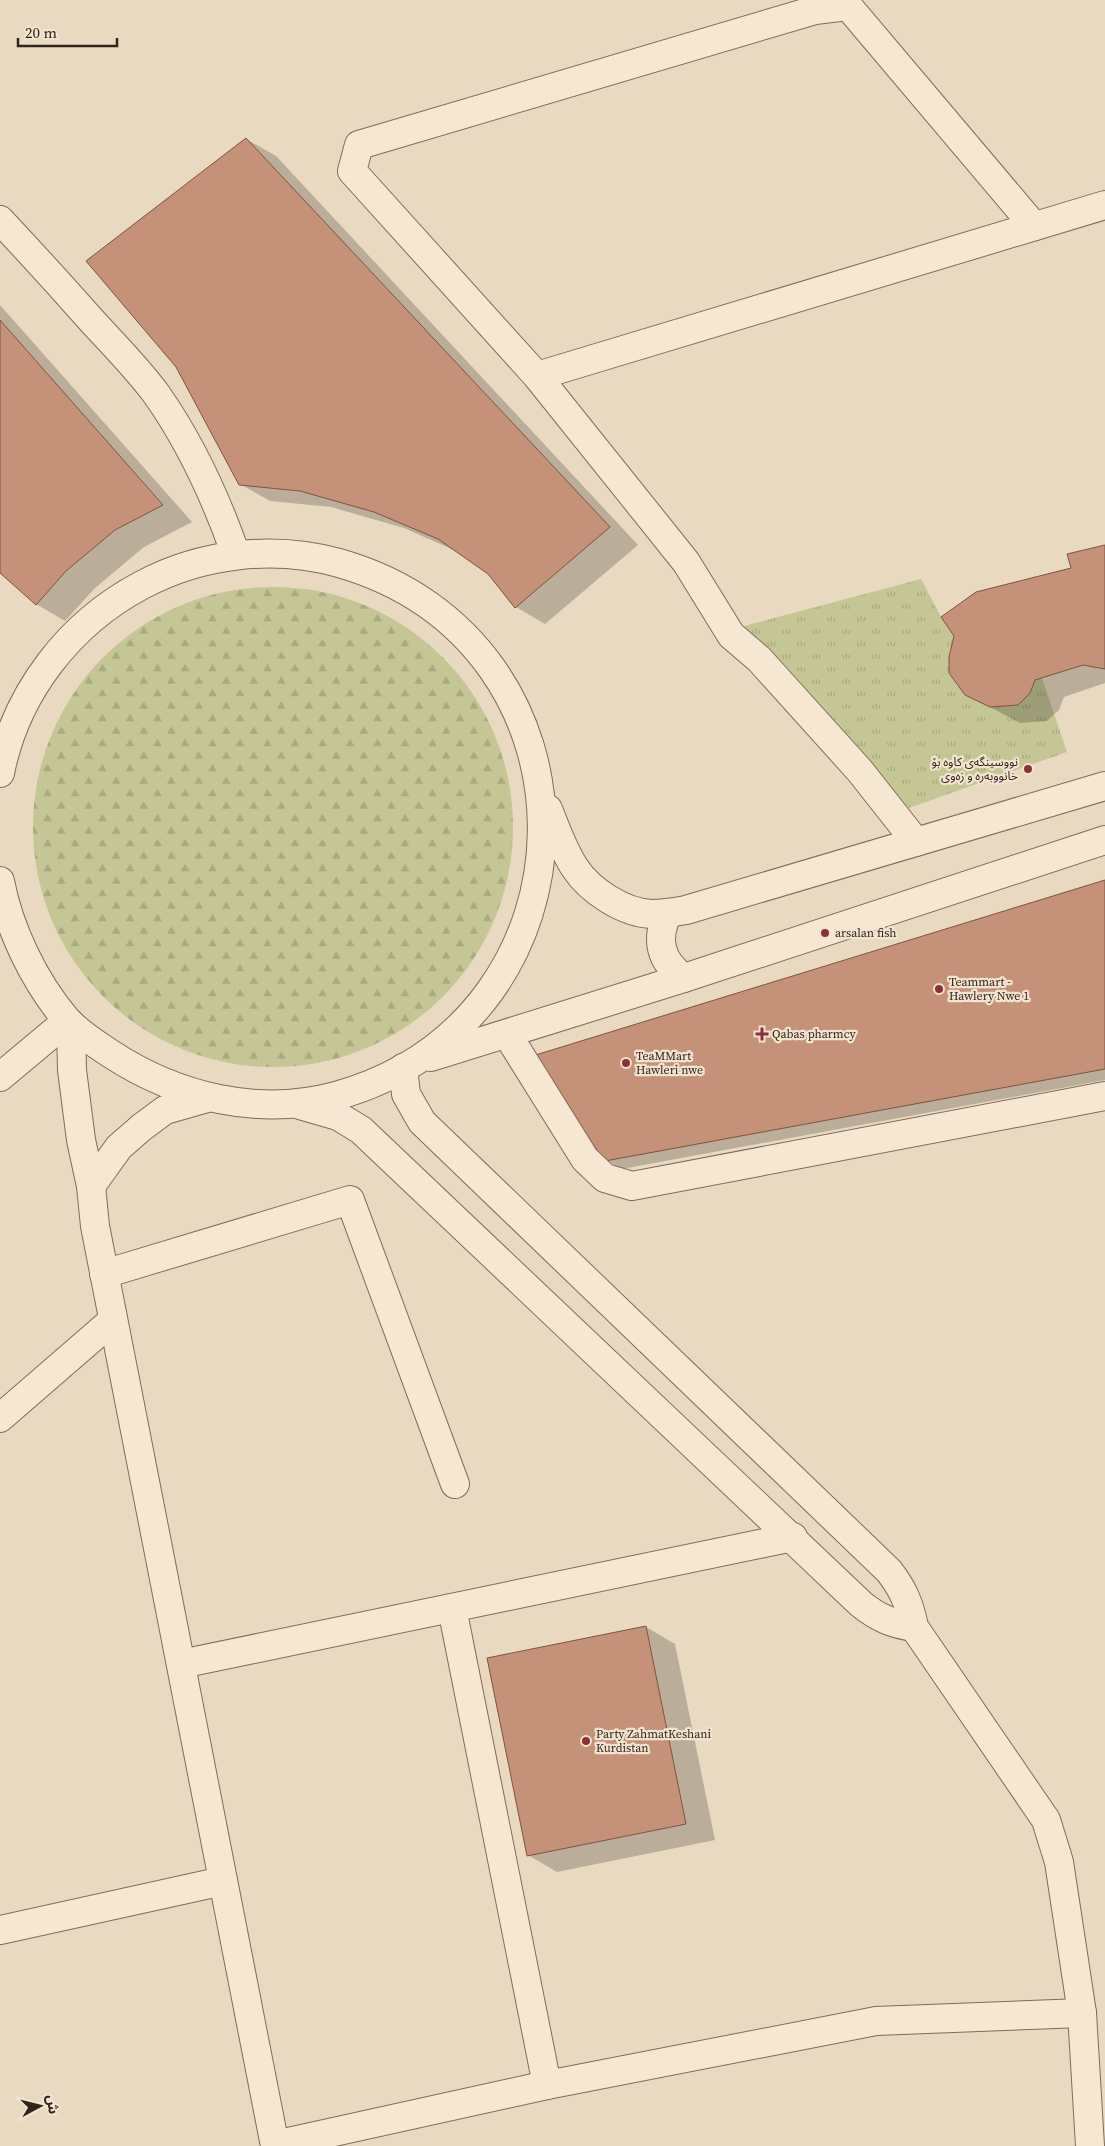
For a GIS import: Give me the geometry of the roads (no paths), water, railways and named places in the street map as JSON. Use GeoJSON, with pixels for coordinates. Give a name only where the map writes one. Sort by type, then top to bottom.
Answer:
{"type":"FeatureCollection","features":[{"type":"Feature","properties":{"kind":"street"},"geometry":{"type":"LineString","coordinates":[[916,842],[860,771],[759,659],[731,635],[686,562],[537,376],[352,171],[359,145],[815,10],[848,6],[1034,226]]}},
{"type":"Feature","properties":{"kind":"street"},"geometry":{"type":"LineString","coordinates":[[537,376],[1105,205]]}},
{"type":"Feature","properties":{"kind":"street"},"geometry":{"type":"LineString","coordinates":[[0,220],[127,359],[156,394],[181,432],[203,472],[222,513],[236,555]]}},
{"type":"Feature","properties":{"kind":"street"},"geometry":{"type":"LineString","coordinates":[[0,750],[36,683],[60,649],[89,620],[121,596],[158,576],[196,563],[236,555],[278,553],[321,558],[362,569],[400,587],[436,610],[468,639],[494,671],[515,708],[531,748],[540,789],[543,834],[539,880],[527,923],[508,965],[482,1002],[451,1035],[409,1065],[377,1082],[332,1097],[294,1103],[250,1104],[207,1098],[166,1084],[127,1064],[69,1022],[22,949],[5,906],[0,881]]}},
{"type":"Feature","properties":{"kind":"street"},"geometry":{"type":"LineString","coordinates":[[0,773],[15,724]]}},
{"type":"Feature","properties":{"kind":"street"},"geometry":{"type":"LineString","coordinates":[[540,789],[568,856],[576,870],[602,895],[633,910],[650,914],[686,910],[1105,786]]}},
{"type":"Feature","properties":{"kind":"street"},"geometry":{"type":"LineString","coordinates":[[409,1065],[684,978],[1105,840]]}},
{"type":"Feature","properties":{"kind":"street"},"geometry":{"type":"LineString","coordinates":[[668,913],[661,930],[661,950],[670,966],[684,978]]}},
{"type":"Feature","properties":{"kind":"street"},"geometry":{"type":"LineString","coordinates":[[0,943],[46,989]]}},
{"type":"Feature","properties":{"kind":"street"},"geometry":{"type":"LineString","coordinates":[[0,1077],[69,1022]]}},
{"type":"Feature","properties":{"kind":"street"},"geometry":{"type":"LineString","coordinates":[[69,1022],[72,1070],[81,1140],[91,1186],[95,1226],[223,1881],[270,2145],[547,2085],[876,2021],[1082,2012]]}},
{"type":"Feature","properties":{"kind":"street"},"geometry":{"type":"LineString","coordinates":[[507,1034],[585,1159],[605,1178],[632,1186],[1105,1096]]}},
{"type":"Feature","properties":{"kind":"street"},"geometry":{"type":"LineString","coordinates":[[409,1065],[406,1094],[422,1122],[889,1571],[904,1594],[910,1606],[914,1627],[1046,1820],[1059,1862],[1082,2012],[1095,2062],[1090,2146]]}},
{"type":"Feature","properties":{"kind":"street"},"geometry":{"type":"LineString","coordinates":[[91,1186],[119,1147],[142,1127],[165,1110],[207,1098]]}},
{"type":"Feature","properties":{"kind":"street"},"geometry":{"type":"LineString","coordinates":[[294,1103],[338,1116],[360,1130],[873,1613],[900,1625],[914,1627]]}},
{"type":"Feature","properties":{"kind":"street"},"geometry":{"type":"LineString","coordinates":[[104,1274],[350,1200],[456,1484]]}},
{"type":"Feature","properties":{"kind":"street"},"geometry":{"type":"LineString","coordinates":[[0,1418],[113,1320]]}},
{"type":"Feature","properties":{"kind":"street"},"geometry":{"type":"LineString","coordinates":[[180,1664],[793,1537]]}},
{"type":"Feature","properties":{"kind":"street"},"geometry":{"type":"LineString","coordinates":[[452,1608],[547,2085]]}},
{"type":"Feature","properties":{"kind":"street"},"geometry":{"type":"LineString","coordinates":[[0,1930],[223,1881]]}},
{"type":"Feature","properties":{"kind":"place","name":"نووسینگەی کاوە بۆ خانووبەرە و زەوی"},"geometry":{"type":"Point","coordinates":[1028,769]}},
{"type":"Feature","properties":{"kind":"place","name":"arsalan fish"},"geometry":{"type":"Point","coordinates":[825,933]}},
{"type":"Feature","properties":{"kind":"place","name":"Teammart - Hawlery Nwe 1"},"geometry":{"type":"Point","coordinates":[939,989]}},
{"type":"Feature","properties":{"kind":"place","name":"Qabas pharmcy"},"geometry":{"type":"Point","coordinates":[762,1034]}},
{"type":"Feature","properties":{"kind":"place","name":"TeaMMart Hawleri nwe"},"geometry":{"type":"Point","coordinates":[626,1063]}},
{"type":"Feature","properties":{"kind":"place","name":"Party ZahmatKeshani Kurdistan"},"geometry":{"type":"Point","coordinates":[586,1741]}}]}
